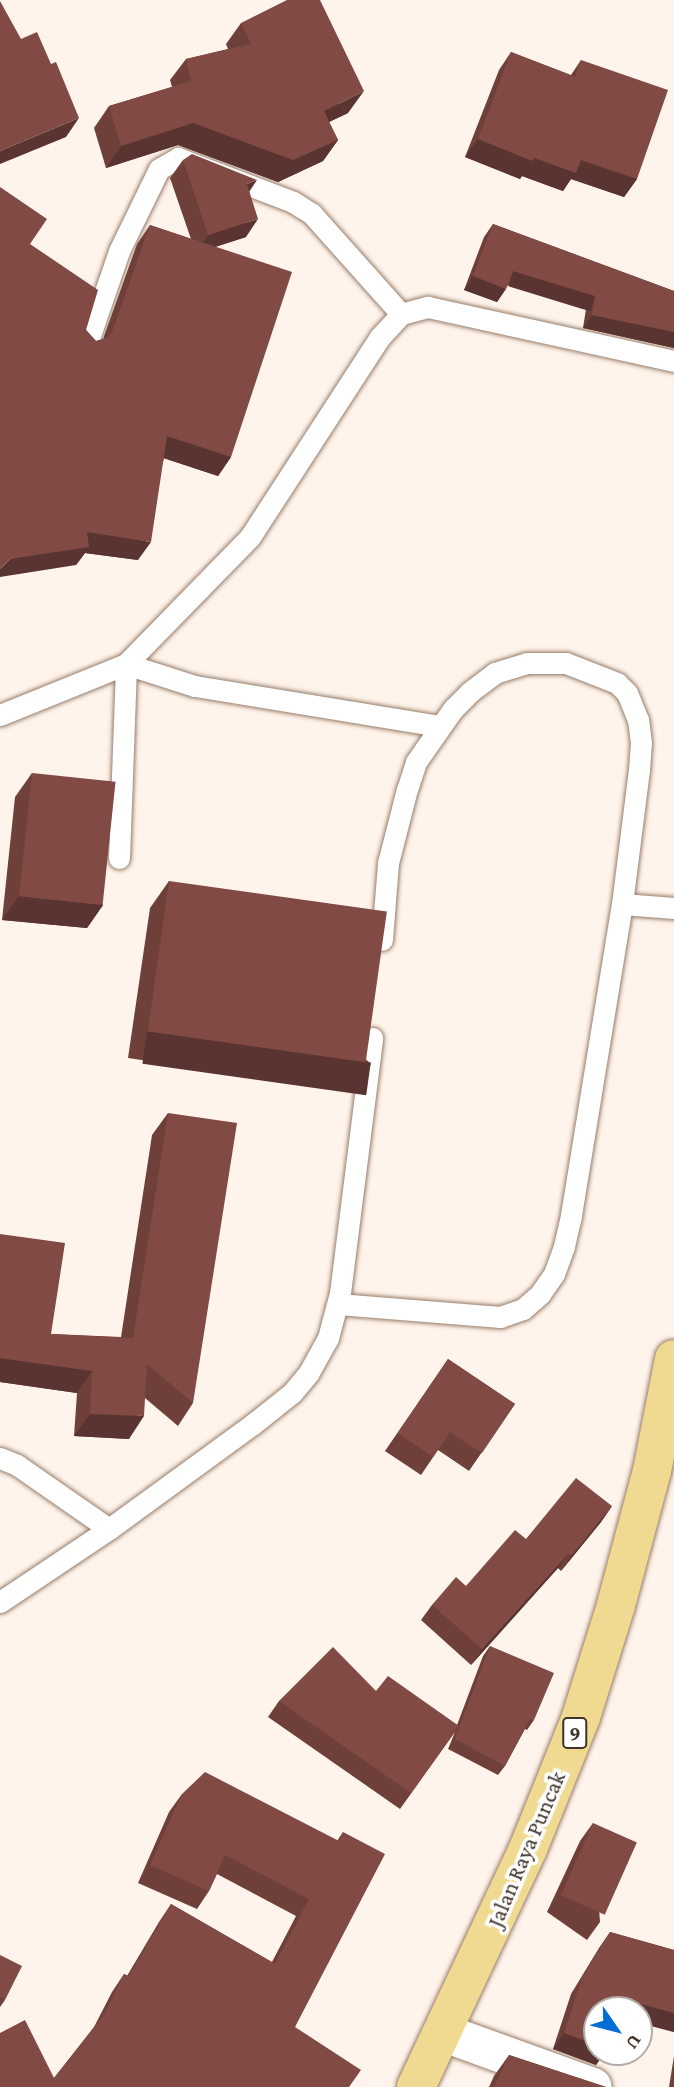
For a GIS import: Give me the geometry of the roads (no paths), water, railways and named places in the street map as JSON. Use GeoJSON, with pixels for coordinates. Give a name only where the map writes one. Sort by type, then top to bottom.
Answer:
{"type":"FeatureCollection","features":[{"type":"Feature","properties":{"kind":"highway","name":"Jalan Raya Puncak"},"geometry":{"type":"LineString","coordinates":[[416,2087],[528,1849],[581,1717],[616,1605],[652,1471],[674,1359]]}},
{"type":"Feature","properties":{"kind":"street"},"geometry":{"type":"LineString","coordinates":[[444,2032],[593,2087]]}},
{"type":"Feature","properties":{"kind":"lane"},"geometry":{"type":"LineString","coordinates":[[86,347],[124,240],[159,169],[178,158],[293,201],[312,214],[401,314]]}},
{"type":"Feature","properties":{"kind":"lane"},"geometry":{"type":"LineString","coordinates":[[0,715],[126,664],[250,537],[379,338],[401,314],[428,307],[674,361]]}},
{"type":"Feature","properties":{"kind":"lane"},"geometry":{"type":"LineString","coordinates":[[338,1304],[500,1317],[523,1309],[548,1285],[564,1246],[571,1215],[622,904],[641,743],[634,706],[617,683],[588,669],[566,663],[547,661],[511,666],[470,692],[439,726],[416,762],[399,813],[388,863],[379,963]]}},
{"type":"Feature","properties":{"kind":"lane"},"geometry":{"type":"LineString","coordinates":[[126,664],[195,686],[439,726]]}},
{"type":"Feature","properties":{"kind":"lane"},"geometry":{"type":"LineString","coordinates":[[119,858],[126,664]]}},
{"type":"Feature","properties":{"kind":"lane"},"geometry":{"type":"LineString","coordinates":[[622,904],[674,908]]}},
{"type":"Feature","properties":{"kind":"lane"},"geometry":{"type":"LineString","coordinates":[[0,1602],[109,1530],[292,1393],[320,1357],[338,1304],[352,1214],[374,1014]]}},
{"type":"Feature","properties":{"kind":"lane"},"geometry":{"type":"LineString","coordinates":[[0,1458],[17,1465],[109,1530]]}}]}
